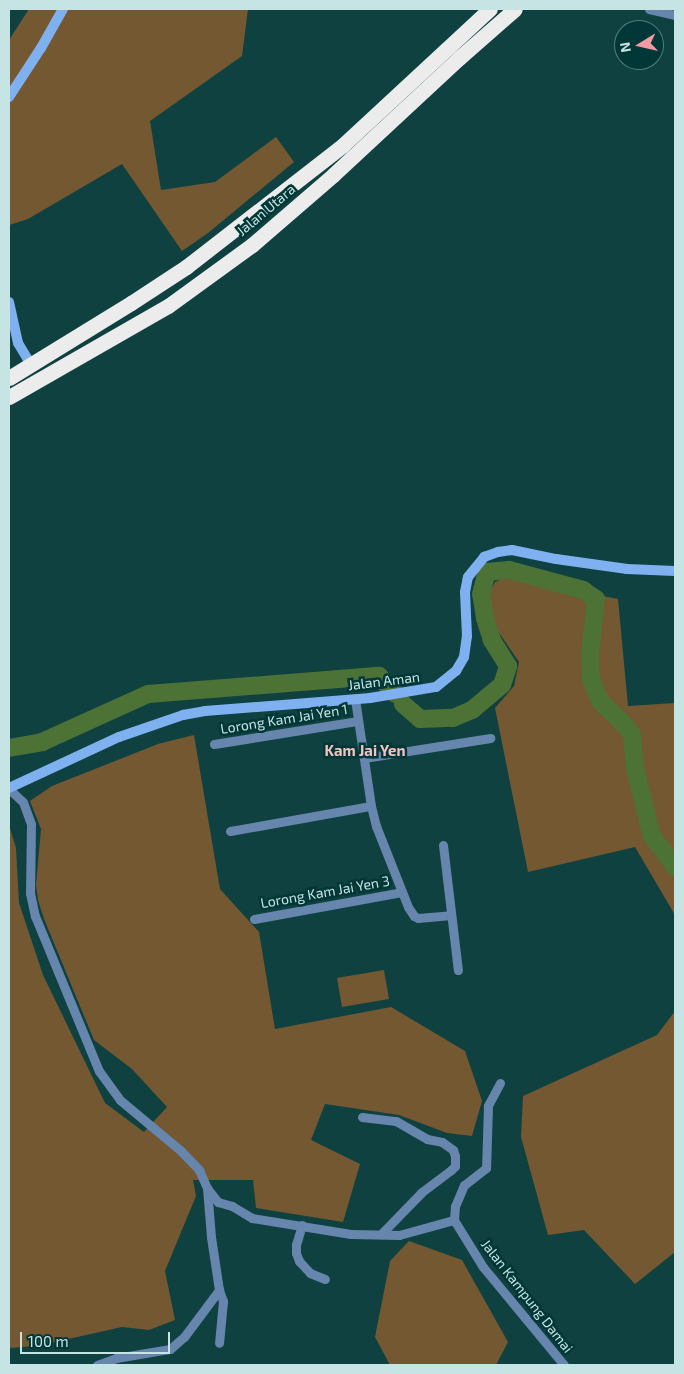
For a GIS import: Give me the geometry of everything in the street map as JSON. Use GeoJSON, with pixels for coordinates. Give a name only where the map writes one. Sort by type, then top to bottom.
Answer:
{"type":"FeatureCollection","features":[{"type":"Feature","properties":{"kind":"highway","name":"Jalan Utara"},"geometry":{"type":"LineString","coordinates":[[9,378],[186,266],[343,145],[490,9]]}},
{"type":"Feature","properties":{"kind":"highway","name":"Jalan Utara"},"geometry":{"type":"LineString","coordinates":[[9,397],[168,306],[252,245],[333,175],[459,58],[516,9]]}},
{"type":"Feature","properties":{"kind":"street"},"geometry":{"type":"LineString","coordinates":[[9,98],[63,9]]}},
{"type":"Feature","properties":{"kind":"street"},"geometry":{"type":"LineString","coordinates":[[649,9],[675,15]]}},
{"type":"Feature","properties":{"kind":"street"},"geometry":{"type":"LineString","coordinates":[[9,302],[18,343],[31,365]]}},
{"type":"Feature","properties":{"kind":"street","name":"Jalan Aman"},"geometry":{"type":"LineString","coordinates":[[9,788],[119,737],[183,715],[205,711],[355,699],[436,687],[456,671],[464,657],[467,636],[465,592],[468,577],[484,557],[498,552],[512,550],[611,567],[646,571],[675,571]]}},
{"type":"Feature","properties":{"kind":"street"},"geometry":{"type":"LineString","coordinates":[[355,699],[370,806],[402,892],[411,912],[418,918],[451,915]]}},
{"type":"Feature","properties":{"kind":"street","name":"Lorong Kam Jai Yen 1"},"geometry":{"type":"LineString","coordinates":[[214,744],[358,721]]}},
{"type":"Feature","properties":{"kind":"street"},"geometry":{"type":"LineString","coordinates":[[364,758],[490,738]]}},
{"type":"Feature","properties":{"kind":"street"},"geometry":{"type":"LineString","coordinates":[[9,788],[23,802],[31,824],[30,893],[35,916],[99,1070],[120,1100],[180,1150],[199,1170],[206,1188],[219,1290],[223,1301],[224,1316],[219,1343]]}},
{"type":"Feature","properties":{"kind":"street"},"geometry":{"type":"LineString","coordinates":[[230,831],[370,806]]}},
{"type":"Feature","properties":{"kind":"street"},"geometry":{"type":"LineString","coordinates":[[442,845],[458,970]]}},
{"type":"Feature","properties":{"kind":"street","name":"Lorong Kam Jai Yen 3"},"geometry":{"type":"LineString","coordinates":[[254,919],[402,892]]}},
{"type":"Feature","properties":{"kind":"street"},"geometry":{"type":"LineString","coordinates":[[206,1188],[218,1202],[232,1206],[252,1218],[351,1234],[382,1233],[399,1235],[454,1220],[455,1206],[464,1185],[486,1168],[488,1106],[500,1083]]}},
{"type":"Feature","properties":{"kind":"street"},"geometry":{"type":"LineString","coordinates":[[362,1117],[396,1121],[427,1139],[442,1142],[453,1150],[455,1156],[455,1166],[420,1192],[382,1233]]}},
{"type":"Feature","properties":{"kind":"street","name":"Jalan Kampung Damai"},"geometry":{"type":"LineString","coordinates":[[454,1220],[483,1267],[564,1365]]}},
{"type":"Feature","properties":{"kind":"street"},"geometry":{"type":"LineString","coordinates":[[302,1225],[296,1245],[299,1261],[310,1273],[325,1279]]}},
{"type":"Feature","properties":{"kind":"street"},"geometry":{"type":"LineString","coordinates":[[97,1365],[116,1358],[170,1349],[184,1337],[219,1290]]}},
{"type":"Feature","properties":{"kind":"shaded area"},"geometry":{"type":"Polygon","coordinates":[[[29,9],[248,9],[242,56],[150,121],[161,190],[215,182],[276,137],[294,162],[208,233],[182,251],[122,164],[28,219],[9,225],[9,40],[29,9]]]}},
{"type":"Feature","properties":{"kind":"shaded area"},"geometry":{"type":"Polygon","coordinates":[[[506,577],[618,599],[628,706],[675,703],[675,915],[635,847],[528,872],[495,708],[514,686],[519,662],[493,624],[488,595],[495,582],[506,577]]]}},
{"type":"Feature","properties":{"kind":"shaded area"},"geometry":{"type":"Polygon","coordinates":[[[194,735],[220,889],[259,932],[275,1029],[391,1007],[465,1051],[482,1101],[472,1136],[447,1133],[399,1115],[325,1104],[311,1140],[360,1164],[343,1222],[256,1208],[253,1180],[193,1180],[196,1196],[165,1271],[175,1320],[149,1330],[122,1327],[37,1346],[9,1348],[9,825],[16,848],[19,903],[43,975],[105,1103],[144,1132],[167,1107],[132,1069],[94,1040],[38,900],[36,885],[41,829],[30,801],[52,786],[158,744],[194,735]]]}},
{"type":"Feature","properties":{"kind":"shaded area"},"geometry":{"type":"Polygon","coordinates":[[[384,970],[389,999],[342,1007],[337,978],[384,970]]]}},
{"type":"Feature","properties":{"kind":"shaded area"},"geometry":{"type":"Polygon","coordinates":[[[675,1011],[675,1252],[635,1284],[584,1230],[548,1235],[521,1137],[523,1096],[657,1035],[675,1011]]]}},
{"type":"Feature","properties":{"kind":"shaded area"},"geometry":{"type":"Polygon","coordinates":[[[409,1241],[462,1260],[508,1342],[496,1365],[390,1365],[375,1337],[390,1261],[409,1241]]]}},
{"type":"Feature","properties":{"kind":"waterway"},"geometry":{"type":"LineString","coordinates":[[403,704],[420,719],[453,718],[472,710],[502,685],[508,666],[492,640],[485,618],[481,594],[487,572],[509,570],[583,590],[596,599],[590,653],[591,679],[600,701],[624,724],[632,735],[635,769],[652,836],[675,867]]}},
{"type":"Feature","properties":{"kind":"waterway"},"geometry":{"type":"LineString","coordinates":[[9,748],[42,742],[148,694],[379,676],[395,694]]}},
{"type":"Feature","properties":{"kind":"district","name":"Kam Jai Yen"},"geometry":{"type":"Point","coordinates":[365,751]}}]}
